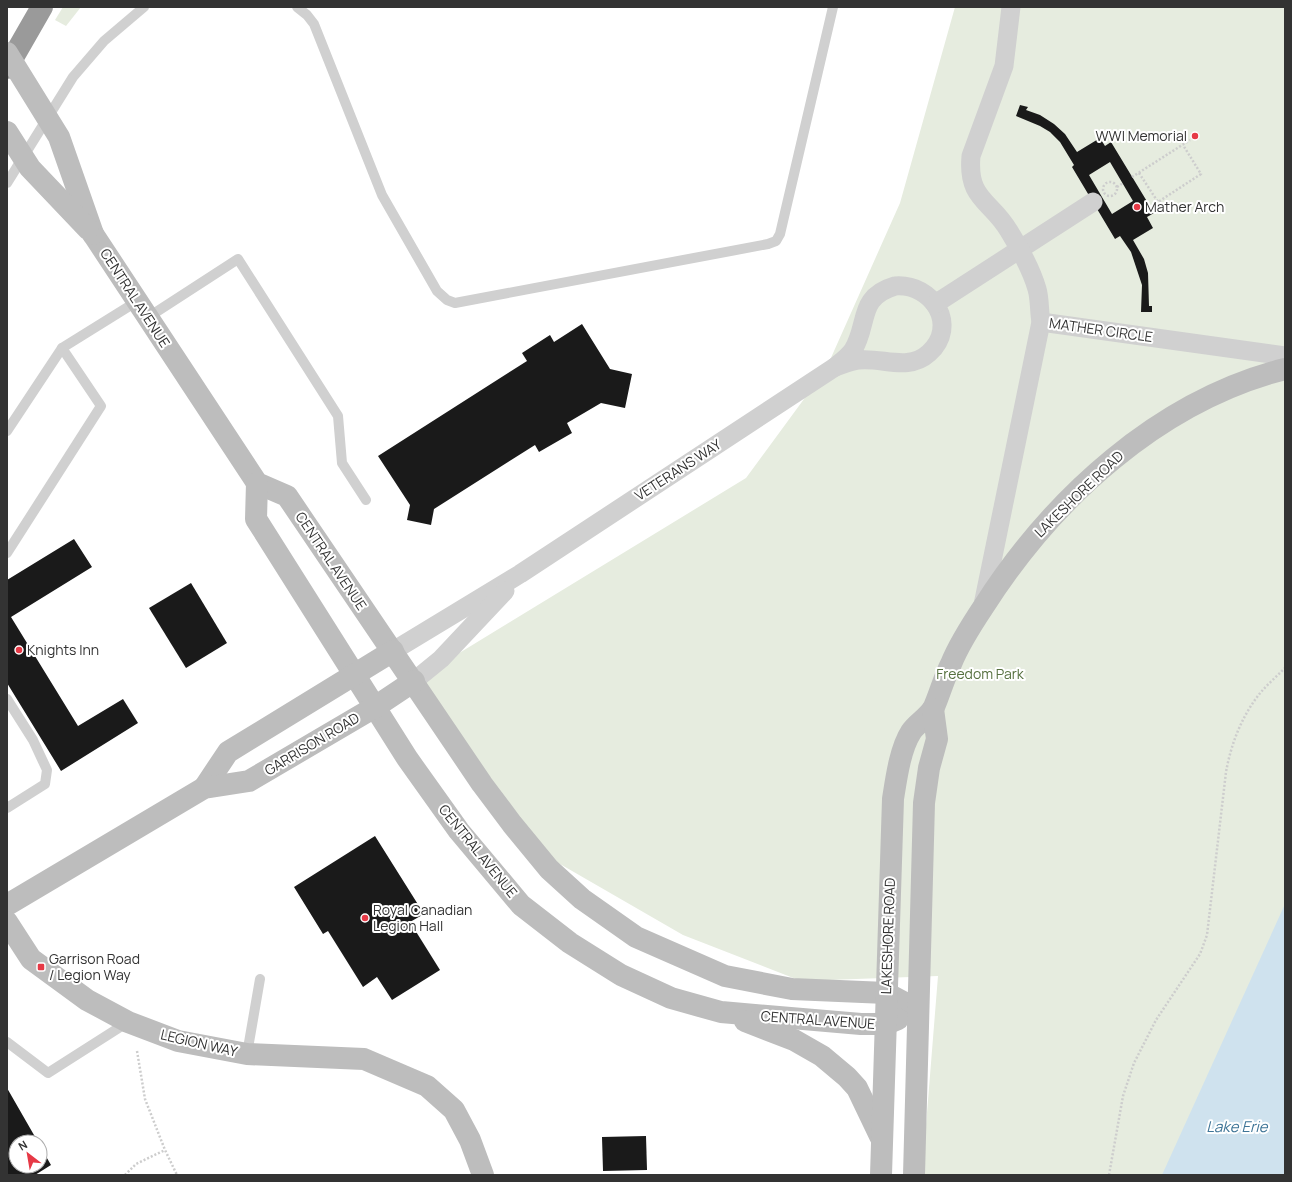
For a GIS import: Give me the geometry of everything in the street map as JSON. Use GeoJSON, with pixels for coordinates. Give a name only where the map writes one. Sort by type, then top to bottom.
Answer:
{"type":"FeatureCollection","features":[{"type":"Feature","properties":{"kind":"highway"},"geometry":{"type":"LineString","coordinates":[[7,68],[42,7]]}},
{"type":"Feature","properties":{"kind":"main road","name":"CENTRAL AVENUE"},"geometry":{"type":"LineString","coordinates":[[7,53],[59,137],[93,234]]}},
{"type":"Feature","properties":{"kind":"main road","name":"CENTRAL AVENUE"},"geometry":{"type":"LineString","coordinates":[[7,132],[30,168],[93,234],[257,483],[287,496],[414,681],[482,784],[512,824],[549,868],[582,899],[636,937],[725,976],[792,989],[886,993],[918,1010]]}},
{"type":"Feature","properties":{"kind":"main road","name":"LAKESHORE ROAD"},"geometry":{"type":"LineString","coordinates":[[880,1175],[893,800],[899,764],[911,732],[933,709],[951,663],[983,606],[1020,554],[1063,507],[1104,466],[1137,440],[1170,419],[1222,390],[1285,369]]}},
{"type":"Feature","properties":{"kind":"main road","name":"CENTRAL AVENUE"},"geometry":{"type":"LineString","coordinates":[[257,483],[256,519],[407,758],[459,831],[521,904],[570,942],[621,975],[671,998],[721,1012],[851,1023],[886,1024],[918,1010]]}},
{"type":"Feature","properties":{"kind":"main road","name":"GARRISON ROAD"},"geometry":{"type":"LineString","coordinates":[[204,788],[228,752],[393,651]]}},
{"type":"Feature","properties":{"kind":"main road","name":"GARRISON ROAD"},"geometry":{"type":"LineString","coordinates":[[7,905],[204,788],[249,781],[375,707],[414,681]]}},
{"type":"Feature","properties":{"kind":"main road","name":"LAKESHORE ROAD"},"geometry":{"type":"LineString","coordinates":[[914,1175],[924,803],[929,768],[937,739],[933,709]]}},
{"type":"Feature","properties":{"kind":"main road","name":"LEGION WAY"},"geometry":{"type":"LineString","coordinates":[[7,922],[31,959],[86,1000],[134,1025],[178,1041],[247,1054],[364,1059],[426,1086],[454,1110],[470,1140],[483,1175]]}},
{"type":"Feature","properties":{"kind":"main road"},"geometry":{"type":"LineString","coordinates":[[721,1012],[794,1040],[822,1056],[857,1088],[882,1140]]}},
{"type":"Feature","properties":{"kind":"street","name":"MATHER CIRCLE"},"geometry":{"type":"LineString","coordinates":[[1011,7],[1004,66],[971,156],[970,169],[972,182],[977,193],[1008,229],[1020,248],[1031,271],[1037,290],[1041,322],[1285,356]]}},
{"type":"Feature","properties":{"kind":"street"},"geometry":{"type":"LineString","coordinates":[[935,304],[1093,202]]}},
{"type":"Feature","properties":{"kind":"street","name":"VETERANS WAY"},"geometry":{"type":"LineString","coordinates":[[393,651],[520,574],[835,367],[853,350],[860,333],[866,310],[877,294],[895,286],[908,286],[921,290],[935,304],[940,316],[941,329],[934,348],[924,357],[906,364],[859,360],[835,367]]}},
{"type":"Feature","properties":{"kind":"street","name":"LAKESHORE ROAD"},"geometry":{"type":"LineString","coordinates":[[983,606],[1041,322]]}},
{"type":"Feature","properties":{"kind":"street","name":"VETERANS WAY"},"geometry":{"type":"LineString","coordinates":[[414,681],[441,659],[520,574]]}},
{"type":"Feature","properties":{"kind":"lane"},"geometry":{"type":"LineString","coordinates":[[7,183],[73,77],[104,41],[144,7]]}},
{"type":"Feature","properties":{"kind":"lane"},"geometry":{"type":"LineString","coordinates":[[297,7],[307,15],[314,24],[382,195],[437,291],[448,300],[455,303],[768,244],[776,241],[780,234],[833,7]]}},
{"type":"Feature","properties":{"kind":"lane"},"geometry":{"type":"LineString","coordinates":[[7,431],[62,348],[142,310],[238,259],[338,416],[342,462],[366,500]]}},
{"type":"Feature","properties":{"kind":"lane"},"geometry":{"type":"LineString","coordinates":[[7,553],[101,406],[62,348]]}},
{"type":"Feature","properties":{"kind":"lane"},"geometry":{"type":"LineString","coordinates":[[7,699],[33,740],[47,770],[45,784],[7,808]]}},
{"type":"Feature","properties":{"kind":"lane"},"geometry":{"type":"LineString","coordinates":[[247,1054],[260,979]]}},
{"type":"Feature","properties":{"kind":"lane"},"geometry":{"type":"LineString","coordinates":[[7,1042],[48,1073],[134,1025]]}},
{"type":"Feature","properties":{"kind":"path"},"geometry":{"type":"LineString","coordinates":[[1132,177],[1190,140]]}},
{"type":"Feature","properties":{"kind":"path"},"geometry":{"type":"LineString","coordinates":[[1139,173],[1158,202],[1201,174],[1183,145]]}},
{"type":"Feature","properties":{"kind":"path"},"geometry":{"type":"LineString","coordinates":[[1117,186],[1122,183]]}},
{"type":"Feature","properties":{"kind":"path"},"geometry":{"type":"LineString","coordinates":[[1109,1175],[1123,1096],[1134,1063],[1156,1020],[1200,954],[1207,935],[1226,772],[1231,747],[1242,722],[1260,693],[1285,668]]}},
{"type":"Feature","properties":{"kind":"path"},"geometry":{"type":"LineString","coordinates":[[134,1025],[145,1099],[165,1150],[177,1175]]}},
{"type":"Feature","properties":{"kind":"path"},"geometry":{"type":"LineString","coordinates":[[125,1175],[136,1164],[165,1150]]}},
{"type":"Feature","properties":{"kind":"green space"},"geometry":{"type":"Polygon","coordinates":[[[63,7],[81,7],[66,26],[55,20],[63,7]]]}},
{"type":"Feature","properties":{"kind":"green space","name":"Freedom Park"},"geometry":{"type":"Polygon","coordinates":[[[955,7],[1285,7],[1285,992],[1192,1175],[922,1175],[938,976],[801,981],[683,935],[508,834],[426,688],[425,674],[746,478],[826,369],[900,203],[955,7]]]}},
{"type":"Feature","properties":{"kind":"water","name":"Lake Erie"},"geometry":{"type":"Polygon","coordinates":[[[1285,904],[1285,1175],[1162,1175],[1285,904]]]}},
{"type":"Feature","properties":{"kind":"building","name":"Mather Arch"},"geometry":{"type":"Polygon","coordinates":[[[1020,105],[1028,107],[1026,110],[1040,115],[1054,124],[1065,134],[1077,152],[1100,138],[1105,146],[1111,142],[1154,213],[1147,217],[1153,228],[1133,240],[1144,259],[1148,273],[1149,306],[1152,306],[1152,312],[1141,312],[1142,285],[1131,252],[1120,236],[1115,239],[1072,167],[1074,165],[1060,142],[1050,132],[1040,126],[1016,116],[1020,105]],[[1110,162],[1089,175],[1112,214],[1133,201],[1110,162]]]}},
{"type":"Feature","properties":{"kind":"building"},"geometry":{"type":"Polygon","coordinates":[[[582,324],[610,369],[632,374],[625,408],[601,403],[567,423],[572,433],[539,452],[535,445],[434,509],[431,525],[407,520],[410,505],[378,456],[527,361],[522,353],[550,335],[554,342],[582,324]]]}},
{"type":"Feature","properties":{"kind":"building","name":"Knights Inn"},"geometry":{"type":"Polygon","coordinates":[[[74,539],[92,567],[11,617],[78,726],[123,699],[138,723],[61,771],[7,683],[7,580],[74,539]]]}},
{"type":"Feature","properties":{"kind":"building"},"geometry":{"type":"Polygon","coordinates":[[[191,583],[227,643],[186,668],[149,608],[191,583]]]}},
{"type":"Feature","properties":{"kind":"building","name":"Royal Canadian Legion Hall"},"geometry":{"type":"Polygon","coordinates":[[[375,836],[424,914],[410,922],[440,970],[392,1000],[377,977],[363,987],[328,931],[323,934],[294,887],[375,836]]]}},
{"type":"Feature","properties":{"kind":"building"},"geometry":{"type":"Polygon","coordinates":[[[7,1088],[33,1134],[8,1134],[8,1174],[37,1174],[7,1175],[7,1088]]]}},
{"type":"Feature","properties":{"kind":"building"},"geometry":{"type":"Polygon","coordinates":[[[646,1136],[647,1170],[603,1171],[602,1137],[646,1136]]]}},
{"type":"Feature","properties":{"kind":"building"},"geometry":{"type":"Polygon","coordinates":[[[48,1160],[51,1165],[48,1167],[48,1160]]]}},
{"type":"Feature","properties":{"kind":"place","name":"WWI Memorial"},"geometry":{"type":"Point","coordinates":[1195,136]}},
{"type":"Feature","properties":{"kind":"place","name":"Mather Arch"},"geometry":{"type":"Point","coordinates":[1137,207]}},
{"type":"Feature","properties":{"kind":"place","name":"Knights Inn"},"geometry":{"type":"Point","coordinates":[19,650]}},
{"type":"Feature","properties":{"kind":"place","name":"Royal Canadian Legion Hall"},"geometry":{"type":"Point","coordinates":[365,918]}},
{"type":"Feature","properties":{"kind":"place","name":"Garrison Road / Legion Way"},"geometry":{"type":"Point","coordinates":[41,967]}}]}
